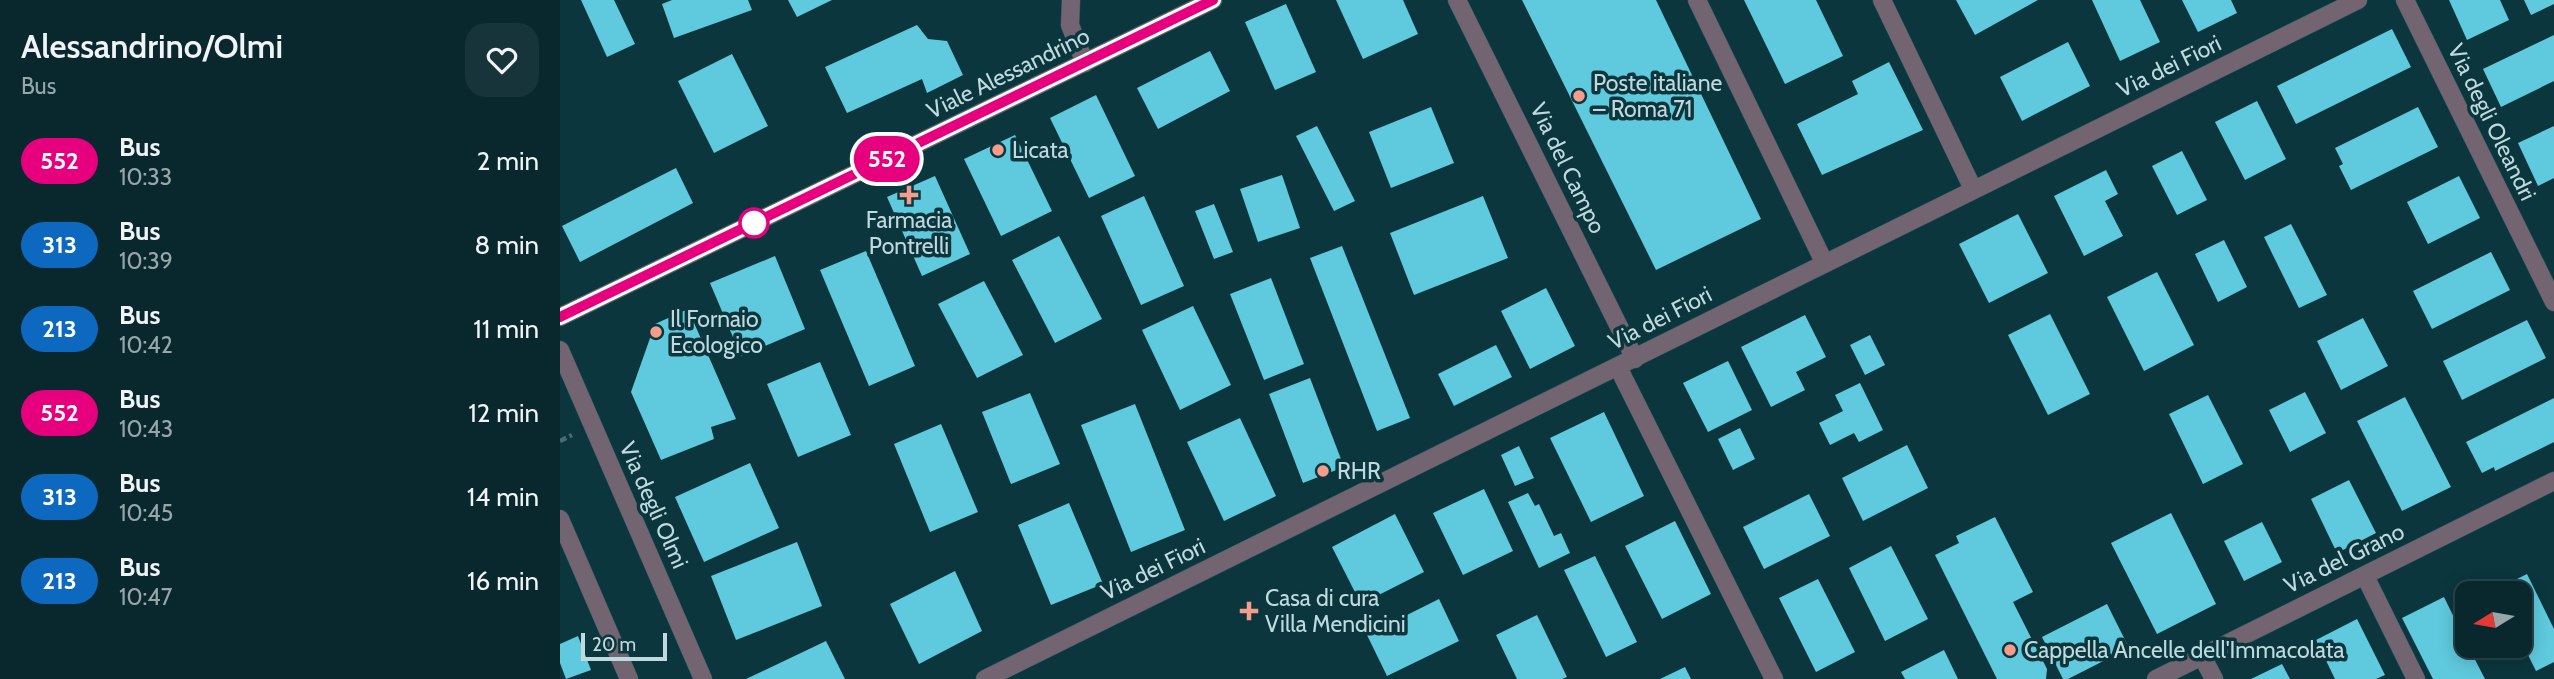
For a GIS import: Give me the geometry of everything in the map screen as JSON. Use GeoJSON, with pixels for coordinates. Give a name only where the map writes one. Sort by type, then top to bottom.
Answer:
{"type":"FeatureCollection","features":[{"type":"Feature","properties":{"kind":"street"},"geometry":{"type":"LineString","coordinates":[[1071,0],[1070,25],[1085,63]]}},
{"type":"Feature","properties":{"kind":"street","name":"Viale Alessandrino"},"geometry":{"type":"LineString","coordinates":[[560,317],[1213,0]]}},
{"type":"Feature","properties":{"kind":"street","name":"Via del Campo"},"geometry":{"type":"LineString","coordinates":[[1457,0],[1635,359]]}},
{"type":"Feature","properties":{"kind":"street"},"geometry":{"type":"LineString","coordinates":[[1697,0],[1824,262]]}},
{"type":"Feature","properties":{"kind":"street"},"geometry":{"type":"LineString","coordinates":[[1882,0],[1973,189]]}},
{"type":"Feature","properties":{"kind":"street","name":"Via dei Fiori"},"geometry":{"type":"LineString","coordinates":[[985,679],[2358,0]]}},
{"type":"Feature","properties":{"kind":"street","name":"Via degli Oleandri"},"geometry":{"type":"LineString","coordinates":[[2404,0],[2554,302]]}},
{"type":"Feature","properties":{"kind":"street","name":"Via degli Olmi"},"geometry":{"type":"LineString","coordinates":[[560,350],[704,679]]}},
{"type":"Feature","properties":{"kind":"street"},"geometry":{"type":"LineString","coordinates":[[1618,367],[1774,679]]}},
{"type":"Feature","properties":{"kind":"street","name":"Via del Grano"},"geometry":{"type":"LineString","coordinates":[[2156,679],[2554,481]]}},
{"type":"Feature","properties":{"kind":"street"},"geometry":{"type":"LineString","coordinates":[[560,519],[629,679]]}},
{"type":"Feature","properties":{"kind":"street"},"geometry":{"type":"LineString","coordinates":[[2365,576],[2416,679]]}},
{"type":"Feature","properties":{"kind":"street"},"geometry":{"type":"LineString","coordinates":[[2202,656],[2214,679]]}},
{"type":"Feature","properties":{"kind":"building"},"geometry":{"type":"Polygon","coordinates":[[[581,0],[614,0],[635,44],[607,57],[581,0]]]}},
{"type":"Feature","properties":{"kind":"building"},"geometry":{"type":"Polygon","coordinates":[[[672,0],[748,0],[752,10],[674,38],[662,4],[672,0]]]}},
{"type":"Feature","properties":{"kind":"building"},"geometry":{"type":"Polygon","coordinates":[[[788,0],[832,0],[797,17],[788,0]]]}},
{"type":"Feature","properties":{"kind":"building"},"geometry":{"type":"Polygon","coordinates":[[[1336,0],[1403,0],[1418,34],[1363,59],[1336,0]]]}},
{"type":"Feature","properties":{"kind":"building"},"geometry":{"type":"Polygon","coordinates":[[[1522,0],[1656,0],[1761,219],[1656,270],[1522,0]]]}},
{"type":"Feature","properties":{"kind":"building"},"geometry":{"type":"Polygon","coordinates":[[[1744,0],[1816,0],[1843,56],[1785,84],[1744,0]]]}},
{"type":"Feature","properties":{"kind":"building"},"geometry":{"type":"Polygon","coordinates":[[[1956,0],[2038,0],[1975,35],[1956,0]]]}},
{"type":"Feature","properties":{"kind":"building"},"geometry":{"type":"Polygon","coordinates":[[[2092,0],[2140,0],[2160,42],[2120,61],[2092,0]]]}},
{"type":"Feature","properties":{"kind":"building"},"geometry":{"type":"Polygon","coordinates":[[[2182,0],[2231,0],[2237,13],[2198,32],[2182,0]]]}},
{"type":"Feature","properties":{"kind":"building"},"geometry":{"type":"Polygon","coordinates":[[[2449,0],[2500,0],[2509,20],[2467,40],[2449,0]]]}},
{"type":"Feature","properties":{"kind":"building"},"geometry":{"type":"Polygon","coordinates":[[[2524,0],[2554,0],[2554,4],[2531,15],[2524,0]]]}},
{"type":"Feature","properties":{"kind":"building"},"geometry":{"type":"Polygon","coordinates":[[[1286,4],[1316,72],[1275,90],[1245,22],[1286,4]]]}},
{"type":"Feature","properties":{"kind":"building"},"geometry":{"type":"Polygon","coordinates":[[[917,25],[928,39],[947,41],[963,75],[927,93],[922,79],[847,113],[825,67],[917,25]]]}},
{"type":"Feature","properties":{"kind":"building"},"geometry":{"type":"Polygon","coordinates":[[[2392,29],[2411,67],[2296,124],[2277,86],[2392,29]]]}},
{"type":"Feature","properties":{"kind":"building"},"geometry":{"type":"Polygon","coordinates":[[[2554,35],[2554,81],[2501,107],[2483,69],[2554,35]]]}},
{"type":"Feature","properties":{"kind":"building"},"geometry":{"type":"Polygon","coordinates":[[[2068,42],[2090,86],[2022,121],[2000,77],[2068,42]]]}},
{"type":"Feature","properties":{"kind":"building"},"geometry":{"type":"Polygon","coordinates":[[[1210,51],[1230,91],[1158,129],[1137,88],[1210,51]]]}},
{"type":"Feature","properties":{"kind":"building"},"geometry":{"type":"Polygon","coordinates":[[[732,54],[768,126],[714,153],[678,81],[732,54]]]}},
{"type":"Feature","properties":{"kind":"building"},"geometry":{"type":"Polygon","coordinates":[[[1889,62],[1923,130],[1822,175],[1797,124],[1858,94],[1852,81],[1889,62]]]}},
{"type":"Feature","properties":{"kind":"building"},"geometry":{"type":"Polygon","coordinates":[[[1096,95],[1135,176],[1089,198],[1050,118],[1096,95]]]}},
{"type":"Feature","properties":{"kind":"building"},"geometry":{"type":"Polygon","coordinates":[[[2257,101],[2286,159],[2245,180],[2215,122],[2257,101]]]}},
{"type":"Feature","properties":{"kind":"building"},"geometry":{"type":"Polygon","coordinates":[[[1431,107],[1454,163],[1391,188],[1369,132],[1431,107]]]}},
{"type":"Feature","properties":{"kind":"building"},"geometry":{"type":"Polygon","coordinates":[[[2418,107],[2438,147],[2351,190],[2339,166],[2343,164],[2335,148],[2418,107]]]}},
{"type":"Feature","properties":{"kind":"building"},"geometry":{"type":"Polygon","coordinates":[[[1317,126],[1355,201],[1334,211],[1296,136],[1317,126]]]}},
{"type":"Feature","properties":{"kind":"building"},"geometry":{"type":"Polygon","coordinates":[[[2554,126],[2554,178],[2538,186],[2518,143],[2554,126]]]}},
{"type":"Feature","properties":{"kind":"building"},"geometry":{"type":"Polygon","coordinates":[[[1015,135],[1052,211],[1001,236],[964,159],[1015,135]]]}},
{"type":"Feature","properties":{"kind":"building"},"geometry":{"type":"Polygon","coordinates":[[[2182,151],[2207,200],[2177,215],[2152,166],[2182,151]]]}},
{"type":"Feature","properties":{"kind":"building"},"geometry":{"type":"Polygon","coordinates":[[[676,168],[693,203],[580,262],[562,226],[676,168]]]}},
{"type":"Feature","properties":{"kind":"building"},"geometry":{"type":"Polygon","coordinates":[[[2106,170],[2118,194],[2105,201],[2123,236],[2084,256],[2054,196],[2106,170]]]}},
{"type":"Feature","properties":{"kind":"building"},"geometry":{"type":"Polygon","coordinates":[[[1282,175],[1300,228],[1258,242],[1240,189],[1282,175]]]}},
{"type":"Feature","properties":{"kind":"building"},"geometry":{"type":"Polygon","coordinates":[[[935,176],[970,254],[922,276],[887,197],[935,176]]]}},
{"type":"Feature","properties":{"kind":"building"},"geometry":{"type":"Polygon","coordinates":[[[2459,176],[2480,218],[2428,244],[2407,202],[2459,176]]]}},
{"type":"Feature","properties":{"kind":"building"},"geometry":{"type":"Polygon","coordinates":[[[1144,196],[1184,286],[1141,305],[1101,216],[1144,196]]]}},
{"type":"Feature","properties":{"kind":"building"},"geometry":{"type":"Polygon","coordinates":[[[1483,196],[1508,258],[1414,295],[1390,233],[1483,196]]]}},
{"type":"Feature","properties":{"kind":"building"},"geometry":{"type":"Polygon","coordinates":[[[1214,204],[1233,252],[1214,259],[1195,211],[1214,204]]]}},
{"type":"Feature","properties":{"kind":"building"},"geometry":{"type":"Polygon","coordinates":[[[2018,214],[2048,273],[1989,303],[1959,244],[2018,214]]]}},
{"type":"Feature","properties":{"kind":"building"},"geometry":{"type":"Polygon","coordinates":[[[2291,224],[2327,295],[2299,308],[2264,237],[2291,224]]]}},
{"type":"Feature","properties":{"kind":"building"},"geometry":{"type":"Polygon","coordinates":[[[1059,236],[1102,319],[1055,343],[1012,260],[1059,236]]]}},
{"type":"Feature","properties":{"kind":"building"},"geometry":{"type":"Polygon","coordinates":[[[2224,240],[2247,287],[2218,302],[2195,254],[2224,240]]]}},
{"type":"Feature","properties":{"kind":"building"},"geometry":{"type":"Polygon","coordinates":[[[1342,246],[1410,418],[1377,431],[1310,258],[1342,246]]]}},
{"type":"Feature","properties":{"kind":"building"},"geometry":{"type":"Polygon","coordinates":[[[866,251],[915,366],[869,386],[820,270],[866,251]]]}},
{"type":"Feature","properties":{"kind":"building"},"geometry":{"type":"Polygon","coordinates":[[[2491,252],[2510,290],[2432,329],[2413,291],[2491,252]]]}},
{"type":"Feature","properties":{"kind":"building"},"geometry":{"type":"Polygon","coordinates":[[[775,256],[805,329],[741,356],[710,283],[775,256]]]}},
{"type":"Feature","properties":{"kind":"building"},"geometry":{"type":"Polygon","coordinates":[[[2157,272],[2194,345],[2144,371],[2107,297],[2157,272]]]}},
{"type":"Feature","properties":{"kind":"building"},"geometry":{"type":"Polygon","coordinates":[[[1271,278],[1304,364],[1264,380],[1230,294],[1271,278]]]}},
{"type":"Feature","properties":{"kind":"building"},"geometry":{"type":"Polygon","coordinates":[[[984,281],[1023,355],[977,378],[938,304],[984,281]]]}},
{"type":"Feature","properties":{"kind":"building"},"geometry":{"type":"Polygon","coordinates":[[[1546,288],[1575,346],[1530,369],[1501,311],[1546,288]]]}},
{"type":"Feature","properties":{"kind":"building"},"geometry":{"type":"Polygon","coordinates":[[[1193,306],[1231,385],[1180,410],[1142,330],[1193,306]]]}},
{"type":"Feature","properties":{"kind":"building"},"geometry":{"type":"Polygon","coordinates":[[[688,309],[736,419],[711,427],[714,439],[661,460],[631,392],[655,324],[688,309]]]}},
{"type":"Feature","properties":{"kind":"building"},"geometry":{"type":"Polygon","coordinates":[[[2050,314],[2090,394],[2048,415],[2008,335],[2050,314]]]}},
{"type":"Feature","properties":{"kind":"building"},"geometry":{"type":"Polygon","coordinates":[[[1805,315],[1826,357],[1796,372],[1805,390],[1771,407],[1741,347],[1805,315]]]}},
{"type":"Feature","properties":{"kind":"building"},"geometry":{"type":"Polygon","coordinates":[[[2363,318],[2388,366],[2341,390],[2317,341],[2363,318]]]}},
{"type":"Feature","properties":{"kind":"building"},"geometry":{"type":"Polygon","coordinates":[[[2527,320],[2546,358],[2462,400],[2443,361],[2527,320]]]}},
{"type":"Feature","properties":{"kind":"building"},"geometry":{"type":"Polygon","coordinates":[[[1870,335],[1885,365],[1865,375],[1850,345],[1870,335]]]}},
{"type":"Feature","properties":{"kind":"building"},"geometry":{"type":"Polygon","coordinates":[[[1496,345],[1512,377],[1454,406],[1438,374],[1496,345]]]}},
{"type":"Feature","properties":{"kind":"building"},"geometry":{"type":"Polygon","coordinates":[[[1728,361],[1752,410],[1708,432],[1683,383],[1728,361]]]}},
{"type":"Feature","properties":{"kind":"building"},"geometry":{"type":"Polygon","coordinates":[[[820,362],[851,435],[798,457],[767,384],[820,362]]]}},
{"type":"Feature","properties":{"kind":"building"},"geometry":{"type":"Polygon","coordinates":[[[1310,378],[1344,467],[1303,483],[1269,394],[1310,378]]]}},
{"type":"Feature","properties":{"kind":"building"},"geometry":{"type":"Polygon","coordinates":[[[1860,383],[1883,430],[1859,442],[1854,433],[1830,445],[1819,423],[1843,411],[1835,395],[1860,383]]]}},
{"type":"Feature","properties":{"kind":"building"},"geometry":{"type":"Polygon","coordinates":[[[2305,392],[2326,433],[2290,452],[2269,410],[2305,392]]]}},
{"type":"Feature","properties":{"kind":"building"},"geometry":{"type":"Polygon","coordinates":[[[1030,393],[1060,464],[1011,484],[982,412],[1030,393]]]}},
{"type":"Feature","properties":{"kind":"building"},"geometry":{"type":"Polygon","coordinates":[[[2208,395],[2243,464],[2203,484],[2169,414],[2208,395]]]}},
{"type":"Feature","properties":{"kind":"building"},"geometry":{"type":"Polygon","coordinates":[[[2405,397],[2451,487],[2402,511],[2357,421],[2405,397]]]}},
{"type":"Feature","properties":{"kind":"building"},"geometry":{"type":"Polygon","coordinates":[[[2554,398],[2554,442],[2495,471],[2494,467],[2482,473],[2466,442],[2554,398]]]}},
{"type":"Feature","properties":{"kind":"building"},"geometry":{"type":"Polygon","coordinates":[[[1135,404],[1185,530],[1131,552],[1081,425],[1135,404]]]}},
{"type":"Feature","properties":{"kind":"building"},"geometry":{"type":"Polygon","coordinates":[[[1604,412],[1644,496],[1591,522],[1550,438],[1604,412]]]}},
{"type":"Feature","properties":{"kind":"building"},"geometry":{"type":"Polygon","coordinates":[[[1240,418],[1276,496],[1224,521],[1187,442],[1240,418]]]}},
{"type":"Feature","properties":{"kind":"building"},"geometry":{"type":"Polygon","coordinates":[[[941,424],[978,512],[930,532],[894,444],[941,424]]]}},
{"type":"Feature","properties":{"kind":"building"},"geometry":{"type":"Polygon","coordinates":[[[1740,428],[1755,459],[1733,470],[1718,439],[1740,428]]]}},
{"type":"Feature","properties":{"kind":"building"},"geometry":{"type":"Polygon","coordinates":[[[1907,445],[1928,488],[1863,521],[1842,478],[1907,445]]]}},
{"type":"Feature","properties":{"kind":"building"},"geometry":{"type":"Polygon","coordinates":[[[1519,446],[1534,478],[1515,486],[1501,455],[1519,446]]]}},
{"type":"Feature","properties":{"kind":"building"},"geometry":{"type":"Polygon","coordinates":[[[750,463],[779,528],[704,562],[675,497],[750,463]]]}},
{"type":"Feature","properties":{"kind":"building"},"geometry":{"type":"Polygon","coordinates":[[[2349,480],[2376,533],[2337,553],[2311,499],[2349,480]]]}},
{"type":"Feature","properties":{"kind":"building"},"geometry":{"type":"Polygon","coordinates":[[[1484,489],[1513,551],[1463,575],[1433,513],[1484,489]]]}},
{"type":"Feature","properties":{"kind":"building"},"geometry":{"type":"Polygon","coordinates":[[[1528,493],[1535,506],[1539,504],[1554,536],[1561,533],[1570,553],[1539,568],[1508,502],[1528,493]]]}},
{"type":"Feature","properties":{"kind":"building"},"geometry":{"type":"Polygon","coordinates":[[[1809,494],[1830,536],[1764,569],[1743,527],[1809,494]]]}},
{"type":"Feature","properties":{"kind":"building"},"geometry":{"type":"Polygon","coordinates":[[[1069,503],[1103,584],[1051,605],[1018,525],[1069,503]]]}},
{"type":"Feature","properties":{"kind":"building"},"geometry":{"type":"Polygon","coordinates":[[[2171,513],[2216,604],[2157,634],[2111,543],[2171,513]]]}},
{"type":"Feature","properties":{"kind":"building"},"geometry":{"type":"Polygon","coordinates":[[[1395,514],[1424,572],[1361,604],[1332,547],[1395,514]]]}},
{"type":"Feature","properties":{"kind":"building"},"geometry":{"type":"Polygon","coordinates":[[[1995,517],[2033,592],[2013,602],[2047,669],[2046,679],[1997,679],[1935,555],[1959,543],[1956,536],[1995,517]]]}},
{"type":"Feature","properties":{"kind":"building"},"geometry":{"type":"Polygon","coordinates":[[[1675,521],[1711,594],[1662,619],[1625,546],[1675,521]]]}},
{"type":"Feature","properties":{"kind":"building"},"geometry":{"type":"Polygon","coordinates":[[[2262,522],[2282,562],[2244,581],[2224,541],[2262,522]]]}},
{"type":"Feature","properties":{"kind":"building"},"geometry":{"type":"Polygon","coordinates":[[[797,542],[822,606],[736,640],[711,576],[797,542]]]}},
{"type":"Feature","properties":{"kind":"building"},"geometry":{"type":"Polygon","coordinates":[[[1891,546],[1928,619],[1885,641],[1849,568],[1891,546]]]}},
{"type":"Feature","properties":{"kind":"building"},"geometry":{"type":"Polygon","coordinates":[[[1595,556],[1637,642],[1606,657],[1564,570],[1595,556]]]}},
{"type":"Feature","properties":{"kind":"building"},"geometry":{"type":"Polygon","coordinates":[[[955,571],[982,631],[919,664],[890,604],[955,571]]]}},
{"type":"Feature","properties":{"kind":"building"},"geometry":{"type":"Polygon","coordinates":[[[2527,574],[2530,581],[2513,581],[2527,574]]]}},
{"type":"Feature","properties":{"kind":"building"},"geometry":{"type":"Polygon","coordinates":[[[1818,579],[1855,652],[1816,672],[1779,598],[1818,579]]]}},
{"type":"Feature","properties":{"kind":"building"},"geometry":{"type":"Polygon","coordinates":[[[2532,584],[2554,629],[2554,662],[2536,671],[2530,658],[2532,658],[2532,584]]]}},
{"type":"Feature","properties":{"kind":"building"},"geometry":{"type":"Polygon","coordinates":[[[2444,597],[2455,619],[2455,658],[2474,658],[2485,679],[2433,679],[2402,618],[2444,597]]]}},
{"type":"Feature","properties":{"kind":"building"},"geometry":{"type":"Polygon","coordinates":[[[1439,599],[1459,641],[1387,676],[1367,635],[1439,599]]]}},
{"type":"Feature","properties":{"kind":"building"},"geometry":{"type":"Polygon","coordinates":[[[2107,604],[2129,648],[2068,679],[2063,679],[2042,637],[2107,604]]]}},
{"type":"Feature","properties":{"kind":"building"},"geometry":{"type":"Polygon","coordinates":[[[1537,615],[1567,677],[1517,679],[1496,635],[1537,615]]]}},
{"type":"Feature","properties":{"kind":"building"},"geometry":{"type":"Polygon","coordinates":[[[2357,619],[2385,675],[2376,679],[2335,679],[2316,640],[2357,619]]]}},
{"type":"Feature","properties":{"kind":"building"},"geometry":{"type":"Polygon","coordinates":[[[578,636],[591,670],[566,679],[560,663],[560,644],[578,636]]]}},
{"type":"Feature","properties":{"kind":"building"},"geometry":{"type":"Polygon","coordinates":[[[826,641],[845,679],[746,679],[826,641]]]}},
{"type":"Feature","properties":{"kind":"building"},"geometry":{"type":"Polygon","coordinates":[[[1944,650],[1958,679],[1905,679],[1901,672],[1944,650]]]}},
{"type":"Feature","properties":{"kind":"building"},"geometry":{"type":"Polygon","coordinates":[[[2282,664],[2290,679],[2251,679],[2282,664]]]}},
{"type":"Feature","properties":{"kind":"building"},"geometry":{"type":"Polygon","coordinates":[[[1685,667],[1691,679],[1660,679],[1685,667]]]}},
{"type":"Feature","properties":{"kind":"bus line","name":"552"},"geometry":{"type":"LineString","coordinates":[[560,317],[1213,0]]}},
{"type":"Feature","properties":{"kind":"place","name":"Poste italiane – Roma 71"},"geometry":{"type":"Point","coordinates":[1579,96]}},
{"type":"Feature","properties":{"kind":"place","name":"Licata"},"geometry":{"type":"Point","coordinates":[998,150]}},
{"type":"Feature","properties":{"kind":"place","name":"Farmacia Pontrelli"},"geometry":{"type":"Point","coordinates":[909,195]}},
{"type":"Feature","properties":{"kind":"place","name":"Il Fornaio Ecologico"},"geometry":{"type":"Point","coordinates":[656,332]}},
{"type":"Feature","properties":{"kind":"place","name":"RHR"},"geometry":{"type":"Point","coordinates":[1323,471]}},
{"type":"Feature","properties":{"kind":"place","name":"Casa di cura Villa Mendicini"},"geometry":{"type":"Point","coordinates":[1249,611]}},
{"type":"Feature","properties":{"kind":"place","name":"Cappella Ancelle dell'Immacolata"},"geometry":{"type":"Point","coordinates":[2010,650]}}]}
